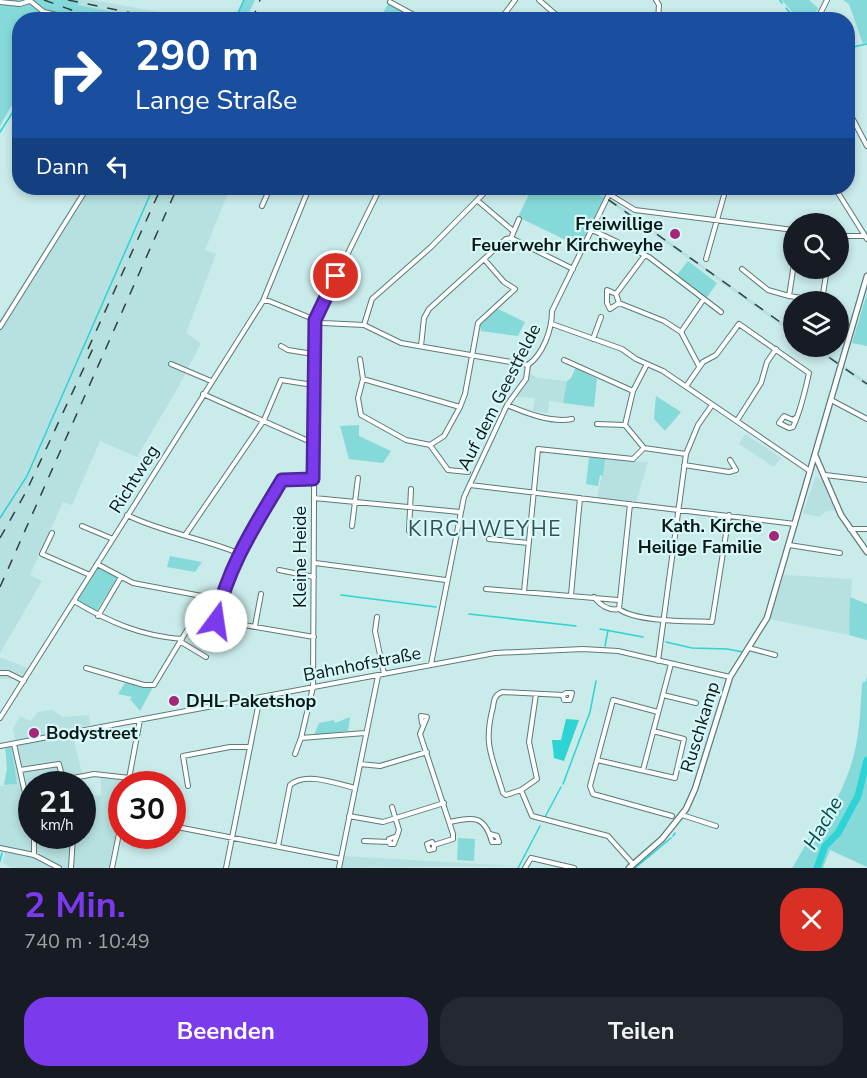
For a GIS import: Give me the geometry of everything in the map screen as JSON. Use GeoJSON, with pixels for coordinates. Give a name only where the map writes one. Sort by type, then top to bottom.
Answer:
{"type":"FeatureCollection","features":[{"type":"Feature","properties":{"kind":"main road","name":"Ruschkamp"},"geometry":{"type":"LineString","coordinates":[[631,866],[662,839],[682,815],[695,789],[730,677],[767,618],[867,276]]}},
{"type":"Feature","properties":{"kind":"main road"},"geometry":{"type":"LineString","coordinates":[[815,454],[849,529],[867,552]]}},
{"type":"Feature","properties":{"kind":"main road"},"geometry":{"type":"LineString","coordinates":[[811,468],[824,473]]}},
{"type":"Feature","properties":{"kind":"street"},"geometry":{"type":"LineString","coordinates":[[0,2],[20,4],[29,0],[44,12]]}},
{"type":"Feature","properties":{"kind":"street"},"geometry":{"type":"LineString","coordinates":[[539,0],[553,12]]}},
{"type":"Feature","properties":{"kind":"street"},"geometry":{"type":"LineString","coordinates":[[390,2],[408,12]]}},
{"type":"Feature","properties":{"kind":"street"},"geometry":{"type":"LineString","coordinates":[[855,124],[867,146]]}},
{"type":"Feature","properties":{"kind":"street"},"geometry":{"type":"LineString","coordinates":[[0,327],[83,195]]}},
{"type":"Feature","properties":{"kind":"street"},"geometry":{"type":"LineString","coordinates":[[262,206],[267,195]]}},
{"type":"Feature","properties":{"kind":"street","name":"Richtweg"},"geometry":{"type":"LineString","coordinates":[[0,718],[263,301],[306,195]]}},
{"type":"Feature","properties":{"kind":"street"},"geometry":{"type":"LineString","coordinates":[[315,320],[377,195]]}},
{"type":"Feature","properties":{"kind":"street"},"geometry":{"type":"LineString","coordinates":[[364,325],[372,298],[483,195]]}},
{"type":"Feature","properties":{"kind":"street","name":"Auf dem Geestfelde"},"geometry":{"type":"LineString","coordinates":[[431,664],[460,512],[470,485],[507,405],[526,379],[528,365],[537,358],[552,324],[552,311],[609,195]]}},
{"type":"Feature","properties":{"kind":"street"},"geometry":{"type":"LineString","coordinates":[[611,195],[635,210],[783,229]]}},
{"type":"Feature","properties":{"kind":"street"},"geometry":{"type":"LineString","coordinates":[[706,260],[724,195]]}},
{"type":"Feature","properties":{"kind":"street"},"geometry":{"type":"LineString","coordinates":[[839,195],[866,238]]}},
{"type":"Feature","properties":{"kind":"street"},"geometry":{"type":"LineString","coordinates":[[478,201],[512,231]]}},
{"type":"Feature","properties":{"kind":"street"},"geometry":{"type":"LineString","coordinates":[[511,238],[519,219]]}},
{"type":"Feature","properties":{"kind":"street"},"geometry":{"type":"LineString","coordinates":[[592,230],[645,255],[721,312]]}},
{"type":"Feature","properties":{"kind":"street"},"geometry":{"type":"LineString","coordinates":[[849,237],[866,238]]}},
{"type":"Feature","properties":{"kind":"street"},"geometry":{"type":"LineString","coordinates":[[421,346],[424,318],[429,309],[506,239],[511,238],[573,269]]}},
{"type":"Feature","properties":{"kind":"street"},"geometry":{"type":"LineString","coordinates":[[616,294],[645,255]]}},
{"type":"Feature","properties":{"kind":"street"},"geometry":{"type":"LineString","coordinates":[[430,445],[444,436],[460,407],[473,355],[478,323],[515,289],[504,282],[484,259]]}},
{"type":"Feature","properties":{"kind":"street"},"geometry":{"type":"LineString","coordinates":[[742,268],[768,290],[783,294]]}},
{"type":"Feature","properties":{"kind":"street"},"geometry":{"type":"LineString","coordinates":[[619,303],[610,309],[607,303],[607,290],[616,294],[619,303],[664,321],[681,332],[700,367]]}},
{"type":"Feature","properties":{"kind":"street"},"geometry":{"type":"LineString","coordinates":[[681,332],[703,300]]}},
{"type":"Feature","properties":{"kind":"street"},"geometry":{"type":"LineString","coordinates":[[263,301],[269,301],[323,323],[364,325],[394,342],[528,365]]}},
{"type":"Feature","properties":{"kind":"street"},"geometry":{"type":"LineString","coordinates":[[593,339],[602,317]]}},
{"type":"Feature","properties":{"kind":"street","name":"Kleine Heide"},"geometry":{"type":"LineString","coordinates":[[295,754],[313,687],[315,320]]}},
{"type":"Feature","properties":{"kind":"street"},"geometry":{"type":"LineString","coordinates":[[552,324],[622,349],[687,385],[712,405],[738,419],[800,463],[811,468]]}},
{"type":"Feature","properties":{"kind":"street"},"geometry":{"type":"LineString","coordinates":[[687,385],[703,362],[716,355],[739,324],[809,373],[797,417],[793,427],[789,428],[779,423],[784,416],[793,420],[797,417]]}},
{"type":"Feature","properties":{"kind":"street"},"geometry":{"type":"LineString","coordinates":[[281,346],[288,350],[314,354]]}},
{"type":"Feature","properties":{"kind":"street"},"geometry":{"type":"LineString","coordinates":[[738,419],[762,383],[767,363],[776,349]]}},
{"type":"Feature","properties":{"kind":"street"},"geometry":{"type":"LineString","coordinates":[[360,359],[363,378],[358,398],[361,415],[406,440],[430,445],[448,470],[468,472]]}},
{"type":"Feature","properties":{"kind":"street"},"geometry":{"type":"LineString","coordinates":[[564,360],[633,391]]}},
{"type":"Feature","properties":{"kind":"street"},"geometry":{"type":"LineString","coordinates":[[171,364],[211,381]]}},
{"type":"Feature","properties":{"kind":"street"},"geometry":{"type":"LineString","coordinates":[[625,425],[633,391],[648,364]]}},
{"type":"Feature","properties":{"kind":"street"},"geometry":{"type":"LineString","coordinates":[[363,378],[460,407]]}},
{"type":"Feature","properties":{"kind":"street"},"geometry":{"type":"LineString","coordinates":[[186,534],[264,420],[281,380],[313,385]]}},
{"type":"Feature","properties":{"kind":"street"},"geometry":{"type":"LineString","coordinates":[[203,394],[313,443]]}},
{"type":"Feature","properties":{"kind":"street"},"geometry":{"type":"LineString","coordinates":[[831,400],[867,419]]}},
{"type":"Feature","properties":{"kind":"street"},"geometry":{"type":"LineString","coordinates":[[507,405],[526,413],[564,420],[572,418]]}},
{"type":"Feature","properties":{"kind":"street"},"geometry":{"type":"LineString","coordinates":[[658,661],[686,454],[698,425],[712,405]]}},
{"type":"Feature","properties":{"kind":"street"},"geometry":{"type":"LineString","coordinates":[[597,424],[625,425],[644,448],[686,454]]}},
{"type":"Feature","properties":{"kind":"street"},"geometry":{"type":"LineString","coordinates":[[524,592],[538,449],[633,459],[644,448]]}},
{"type":"Feature","properties":{"kind":"street"},"geometry":{"type":"LineString","coordinates":[[684,465],[729,472],[736,470],[730,460]]}},
{"type":"Feature","properties":{"kind":"street"},"geometry":{"type":"LineString","coordinates":[[824,473],[867,480]]}},
{"type":"Feature","properties":{"kind":"street"},"geometry":{"type":"LineString","coordinates":[[352,526],[358,478]]}},
{"type":"Feature","properties":{"kind":"street"},"geometry":{"type":"LineString","coordinates":[[216,621],[221,599],[238,553],[282,480],[313,479]]}},
{"type":"Feature","properties":{"kind":"street"},"geometry":{"type":"LineString","coordinates":[[470,485],[795,524]]}},
{"type":"Feature","properties":{"kind":"street"},"geometry":{"type":"LineString","coordinates":[[409,531],[411,489]]}},
{"type":"Feature","properties":{"kind":"street"},"geometry":{"type":"LineString","coordinates":[[314,498],[460,512]]}},
{"type":"Feature","properties":{"kind":"street"},"geometry":{"type":"LineString","coordinates":[[571,595],[580,498]]}},
{"type":"Feature","properties":{"kind":"street"},"geometry":{"type":"LineString","coordinates":[[619,609],[618,600],[630,504]]}},
{"type":"Feature","properties":{"kind":"street"},"geometry":{"type":"LineString","coordinates":[[127,515],[145,524],[186,534],[238,553]]}},
{"type":"Feature","properties":{"kind":"street"},"geometry":{"type":"LineString","coordinates":[[593,596],[599,604],[613,610],[619,609],[623,612],[665,619],[712,622],[729,515]]}},
{"type":"Feature","properties":{"kind":"street"},"geometry":{"type":"LineString","coordinates":[[82,525],[112,539]]}},
{"type":"Feature","properties":{"kind":"street"},"geometry":{"type":"LineString","coordinates":[[849,529],[867,529]]}},
{"type":"Feature","properties":{"kind":"street"},"geometry":{"type":"LineString","coordinates":[[52,533],[42,555],[90,575]]}},
{"type":"Feature","properties":{"kind":"street"},"geometry":{"type":"LineString","coordinates":[[489,539],[529,543]]}},
{"type":"Feature","properties":{"kind":"street"},"geometry":{"type":"LineString","coordinates":[[789,545],[840,553]]}},
{"type":"Feature","properties":{"kind":"street"},"geometry":{"type":"LineString","coordinates":[[97,564],[133,583],[221,599]]}},
{"type":"Feature","properties":{"kind":"street"},"geometry":{"type":"LineString","coordinates":[[315,564],[446,580]]}},
{"type":"Feature","properties":{"kind":"street"},"geometry":{"type":"LineString","coordinates":[[279,570],[314,577]]}},
{"type":"Feature","properties":{"kind":"street"},"geometry":{"type":"LineString","coordinates":[[98,616],[121,577]]}},
{"type":"Feature","properties":{"kind":"street"},"geometry":{"type":"LineString","coordinates":[[486,589],[593,596],[618,600]]}},
{"type":"Feature","properties":{"kind":"street"},"geometry":{"type":"LineString","coordinates":[[255,626],[261,594]]}},
{"type":"Feature","properties":{"kind":"street"},"geometry":{"type":"LineString","coordinates":[[86,668],[144,685],[154,685],[207,597]]}},
{"type":"Feature","properties":{"kind":"street"},"geometry":{"type":"LineString","coordinates":[[74,601],[124,628],[181,640],[206,657]]}},
{"type":"Feature","properties":{"kind":"street"},"geometry":{"type":"LineString","coordinates":[[197,616],[314,637]]}},
{"type":"Feature","properties":{"kind":"street"},"geometry":{"type":"LineString","coordinates":[[377,617],[375,631],[384,674]]}},
{"type":"Feature","properties":{"kind":"street"},"geometry":{"type":"LineString","coordinates":[[749,648],[775,656]]}},
{"type":"Feature","properties":{"kind":"street","name":"Bahnhofstraße"},"geometry":{"type":"LineString","coordinates":[[0,746],[495,653],[583,649],[618,651],[730,677]]}},
{"type":"Feature","properties":{"kind":"street"},"geometry":{"type":"LineString","coordinates":[[643,770],[671,664]]}},
{"type":"Feature","properties":{"kind":"street"},"geometry":{"type":"LineString","coordinates":[[0,674],[9,674],[24,681]]}},
{"type":"Feature","properties":{"kind":"street"},"geometry":{"type":"LineString","coordinates":[[339,868],[378,675]]}},
{"type":"Feature","properties":{"kind":"street"},"geometry":{"type":"LineString","coordinates":[[536,694],[529,742],[537,777],[535,783],[521,790],[510,795],[503,793],[486,739],[487,724],[498,694],[536,694],[563,695]]}},
{"type":"Feature","properties":{"kind":"street"},"geometry":{"type":"LineString","coordinates":[[663,695],[696,703]]}},
{"type":"Feature","properties":{"kind":"street"},"geometry":{"type":"LineString","coordinates":[[226,868],[260,697]]}},
{"type":"Feature","properties":{"kind":"street"},"geometry":{"type":"LineString","coordinates":[[658,712],[613,700],[591,791],[601,797],[672,816]]}},
{"type":"Feature","properties":{"kind":"street"},"geometry":{"type":"LineString","coordinates":[[131,771],[140,720]]}},
{"type":"Feature","properties":{"kind":"street"},"geometry":{"type":"LineString","coordinates":[[422,723],[420,734],[450,822],[453,839],[434,845]]}},
{"type":"Feature","properties":{"kind":"street"},"geometry":{"type":"LineString","coordinates":[[597,760],[675,778],[684,739],[653,731]]}},
{"type":"Feature","properties":{"kind":"street"},"geometry":{"type":"LineString","coordinates":[[301,738],[365,733]]}},
{"type":"Feature","properties":{"kind":"street"},"geometry":{"type":"LineString","coordinates":[[14,744],[20,770],[58,764],[60,771]]}},
{"type":"Feature","properties":{"kind":"street"},"geometry":{"type":"LineString","coordinates":[[189,786],[183,756],[230,747],[250,747]]}},
{"type":"Feature","properties":{"kind":"street"},"geometry":{"type":"LineString","coordinates":[[360,764],[380,766],[427,752]]}},
{"type":"Feature","properties":{"kind":"street"},"geometry":{"type":"LineString","coordinates":[[278,846],[290,785],[294,781],[309,779],[355,788]]}},
{"type":"Feature","properties":{"kind":"street"},"geometry":{"type":"LineString","coordinates":[[521,790],[532,816],[608,836],[631,866]]}},
{"type":"Feature","properties":{"kind":"street"},"geometry":{"type":"LineString","coordinates":[[349,816],[383,822],[444,803]]}},
{"type":"Feature","properties":{"kind":"street"},"geometry":{"type":"LineString","coordinates":[[364,841],[390,842],[389,839],[397,836],[399,830],[392,807]]}},
{"type":"Feature","properties":{"kind":"street"},"geometry":{"type":"LineString","coordinates":[[682,815],[716,826]]}},
{"type":"Feature","properties":{"kind":"street"},"geometry":{"type":"LineString","coordinates":[[450,822],[478,820],[486,825],[490,834]]}},
{"type":"Feature","properties":{"kind":"street"},"geometry":{"type":"LineString","coordinates":[[186,829],[341,859]]}},
{"type":"Feature","properties":{"kind":"street"},"geometry":{"type":"LineString","coordinates":[[0,848],[34,855],[59,868]]}},
{"type":"Feature","properties":{"kind":"street"},"geometry":{"type":"LineString","coordinates":[[34,849],[34,855]]}},
{"type":"Feature","properties":{"kind":"street"},"geometry":{"type":"LineString","coordinates":[[71,868],[72,849]]}},
{"type":"Feature","properties":{"kind":"street"},"geometry":{"type":"LineString","coordinates":[[113,868],[116,849]]}},
{"type":"Feature","properties":{"kind":"street"},"geometry":{"type":"LineString","coordinates":[[525,868],[531,858],[574,868]]}},
{"type":"Feature","properties":{"kind":"shaded area"},"geometry":{"type":"Polygon","coordinates":[[[0,0],[79,0],[78,5],[113,12],[12,12],[12,105],[0,126],[0,0]]]}},
{"type":"Feature","properties":{"kind":"shaded area"},"geometry":{"type":"Polygon","coordinates":[[[50,0],[92,0],[159,12],[112,12],[50,0]]]}},
{"type":"Feature","properties":{"kind":"shaded area"},"geometry":{"type":"Polygon","coordinates":[[[243,0],[255,0],[249,12],[237,12],[243,0]]]}},
{"type":"Feature","properties":{"kind":"shaded area"},"geometry":{"type":"Polygon","coordinates":[[[782,0],[809,0],[818,8],[816,12],[792,12],[782,0]]]}},
{"type":"Feature","properties":{"kind":"shaded area"},"geometry":{"type":"Polygon","coordinates":[[[843,0],[867,0],[867,43],[863,44],[855,21],[855,12],[852,12],[849,4],[843,0]]]}},
{"type":"Feature","properties":{"kind":"shaded area"},"geometry":{"type":"Polygon","coordinates":[[[389,2],[406,12],[383,12],[389,2]]]}},
{"type":"Feature","properties":{"kind":"shaded area"},"geometry":{"type":"Polygon","coordinates":[[[79,195],[227,195],[205,250],[216,254],[186,333],[201,343],[137,457],[100,441],[72,505],[63,502],[30,575],[42,581],[0,653],[0,320],[79,195]]]}},
{"type":"Feature","properties":{"kind":"shaded area"},"geometry":{"type":"Polygon","coordinates":[[[529,195],[598,195],[604,198],[580,247],[518,217],[529,195]]]}},
{"type":"Feature","properties":{"kind":"shaded area"},"geometry":{"type":"Polygon","coordinates":[[[597,195],[605,195],[783,323],[783,327],[597,195]]]}},
{"type":"Feature","properties":{"kind":"shaded area"},"geometry":{"type":"Polygon","coordinates":[[[688,261],[717,283],[706,299],[676,276],[688,261]]]}},
{"type":"Feature","properties":{"kind":"shaded area"},"geometry":{"type":"Polygon","coordinates":[[[867,293],[867,346],[852,343],[867,293]]]}},
{"type":"Feature","properties":{"kind":"shaded area"},"geometry":{"type":"Polygon","coordinates":[[[496,308],[525,322],[518,336],[481,331],[480,324],[496,308]]]}},
{"type":"Feature","properties":{"kind":"shaded area"},"geometry":{"type":"Polygon","coordinates":[[[825,357],[832,357],[867,381],[867,386],[825,357]]]}},
{"type":"Feature","properties":{"kind":"shaded area"},"geometry":{"type":"Polygon","coordinates":[[[576,367],[597,379],[594,407],[563,403],[567,381],[576,367]]]}},
{"type":"Feature","properties":{"kind":"shaded area"},"geometry":{"type":"Polygon","coordinates":[[[529,372],[537,378],[567,381],[563,403],[549,401],[548,413],[533,411],[535,398],[515,397],[527,380],[529,372]]]}},
{"type":"Feature","properties":{"kind":"shaded area"},"geometry":{"type":"Polygon","coordinates":[[[656,396],[681,412],[665,431],[654,419],[656,396]]]}},
{"type":"Feature","properties":{"kind":"shaded area"},"geometry":{"type":"Polygon","coordinates":[[[359,425],[359,436],[391,451],[383,463],[349,459],[340,426],[359,425]]]}},
{"type":"Feature","properties":{"kind":"shaded area"},"geometry":{"type":"Polygon","coordinates":[[[745,434],[781,458],[774,467],[739,444],[745,434]]]}},
{"type":"Feature","properties":{"kind":"shaded area"},"geometry":{"type":"Polygon","coordinates":[[[589,457],[605,459],[603,476],[600,475],[598,486],[586,484],[589,457]]]}},
{"type":"Feature","properties":{"kind":"shaded area"},"geometry":{"type":"Polygon","coordinates":[[[605,459],[648,462],[636,502],[597,498],[605,459]]]}},
{"type":"Feature","properties":{"kind":"shaded area"},"geometry":{"type":"Polygon","coordinates":[[[816,476],[822,480],[835,511],[827,511],[819,517],[803,513],[816,476]]]}},
{"type":"Feature","properties":{"kind":"shaded area"},"geometry":{"type":"Polygon","coordinates":[[[170,556],[202,562],[195,572],[167,567],[170,556]]]}},
{"type":"Feature","properties":{"kind":"shaded area"},"geometry":{"type":"Polygon","coordinates":[[[99,566],[117,578],[96,612],[77,600],[99,566]]]}},
{"type":"Feature","properties":{"kind":"shaded area"},"geometry":{"type":"Polygon","coordinates":[[[784,575],[852,579],[849,635],[770,619],[784,575]]]}},
{"type":"Feature","properties":{"kind":"shaded area"},"geometry":{"type":"Polygon","coordinates":[[[850,597],[867,604],[867,640],[849,635],[850,597]]]}},
{"type":"Feature","properties":{"kind":"shaded area"},"geometry":{"type":"Polygon","coordinates":[[[208,598],[220,600],[216,620],[198,616],[208,598]]]}},
{"type":"Feature","properties":{"kind":"shaded area"},"geometry":{"type":"Polygon","coordinates":[[[0,657],[30,669],[21,683],[15,679],[0,679],[0,657]]]}},
{"type":"Feature","properties":{"kind":"shaded area"},"geometry":{"type":"Polygon","coordinates":[[[867,676],[867,867],[830,850],[823,868],[792,868],[805,846],[802,842],[816,833],[823,824],[847,776],[856,747],[862,683],[866,681],[867,676]]]}},
{"type":"Feature","properties":{"kind":"shaded area"},"geometry":{"type":"Polygon","coordinates":[[[125,683],[153,687],[140,711],[130,699],[132,697],[118,694],[125,683]]]}},
{"type":"Feature","properties":{"kind":"shaded area"},"geometry":{"type":"Polygon","coordinates":[[[52,710],[63,717],[89,715],[90,725],[71,729],[82,771],[18,771],[18,849],[96,849],[96,796],[101,795],[101,776],[108,777],[108,849],[114,849],[111,868],[11,868],[3,863],[5,853],[0,852],[0,786],[16,784],[11,745],[16,744],[13,729],[20,716],[31,721],[38,712],[52,710]]]}},
{"type":"Feature","properties":{"kind":"shaded area"},"geometry":{"type":"Polygon","coordinates":[[[350,717],[348,731],[314,735],[319,723],[334,720],[335,723],[350,717]]]}},
{"type":"Feature","properties":{"kind":"shaded area"},"geometry":{"type":"Polygon","coordinates":[[[566,719],[579,720],[564,761],[554,758],[552,740],[561,740],[566,719]]]}},
{"type":"Feature","properties":{"kind":"shaded area"},"geometry":{"type":"Polygon","coordinates":[[[11,745],[17,784],[4,785],[7,768],[5,746],[11,745]]]}},
{"type":"Feature","properties":{"kind":"shaded area"},"geometry":{"type":"Polygon","coordinates":[[[458,838],[475,839],[474,861],[457,860],[458,838]]]}},
{"type":"Feature","properties":{"kind":"shaded area"},"geometry":{"type":"Polygon","coordinates":[[[343,856],[515,866],[341,868],[343,856]]]}},
{"type":"Feature","properties":{"kind":"waterway"},"geometry":{"type":"LineString","coordinates":[[239,12],[244,0]]}},
{"type":"Feature","properties":{"kind":"waterway"},"geometry":{"type":"LineString","coordinates":[[786,8],[789,12]]}},
{"type":"Feature","properties":{"kind":"waterway"},"geometry":{"type":"LineString","coordinates":[[855,47],[867,44]]}},
{"type":"Feature","properties":{"kind":"waterway"},"geometry":{"type":"LineString","coordinates":[[0,132],[12,113]]}},
{"type":"Feature","properties":{"kind":"waterway"},"geometry":{"type":"LineString","coordinates":[[0,518],[27,476],[150,195]]}},
{"type":"Feature","properties":{"kind":"waterway"},"geometry":{"type":"LineString","coordinates":[[341,595],[436,607]]}},
{"type":"Feature","properties":{"kind":"waterway"},"geometry":{"type":"LineString","coordinates":[[469,614],[576,626]]}},
{"type":"Feature","properties":{"kind":"waterway"},"geometry":{"type":"LineString","coordinates":[[600,629],[643,637]]}},
{"type":"Feature","properties":{"kind":"waterway"},"geometry":{"type":"LineString","coordinates":[[605,646],[608,630]]}},
{"type":"Feature","properties":{"kind":"waterway"},"geometry":{"type":"LineString","coordinates":[[666,642],[692,648],[743,652]]}},
{"type":"Feature","properties":{"kind":"waterway"},"geometry":{"type":"LineString","coordinates":[[563,784],[590,712],[596,681]]}},
{"type":"Feature","properties":{"kind":"waterway","name":"Hache"},"geometry":{"type":"LineString","coordinates":[[817,868],[825,846],[838,833],[858,796],[867,760]]}},
{"type":"Feature","properties":{"kind":"waterway"},"geometry":{"type":"LineString","coordinates":[[545,817],[561,787]]}},
{"type":"Feature","properties":{"kind":"waterway"},"geometry":{"type":"LineString","coordinates":[[518,868],[540,826]]}},
{"type":"Feature","properties":{"kind":"waterway"},"geometry":{"type":"LineString","coordinates":[[635,868],[671,838]]}},
{"type":"Feature","properties":{"kind":"waterway"},"geometry":{"type":"LineString","coordinates":[[0,861],[2,853]]}},
{"type":"Feature","properties":{"kind":"railway"},"geometry":{"type":"LineString","coordinates":[[44,0],[77,12]]}},
{"type":"Feature","properties":{"kind":"railway"},"geometry":{"type":"LineString","coordinates":[[68,0],[127,12]]}},
{"type":"Feature","properties":{"kind":"railway"},"geometry":{"type":"LineString","coordinates":[[255,12],[260,0]]}},
{"type":"Feature","properties":{"kind":"railway"},"geometry":{"type":"LineString","coordinates":[[88,349],[158,195]]}},
{"type":"Feature","properties":{"kind":"railway"},"geometry":{"type":"LineString","coordinates":[[0,587],[174,195]]}},
{"type":"Feature","properties":{"kind":"railway"},"geometry":{"type":"LineString","coordinates":[[602,195],[783,324]]}},
{"type":"Feature","properties":{"kind":"railway"},"geometry":{"type":"LineString","coordinates":[[0,538],[26,492],[95,344]]}},
{"type":"Feature","properties":{"kind":"railway"},"geometry":{"type":"LineString","coordinates":[[829,357],[867,384]]}},
{"type":"Feature","properties":{"kind":"place","name":"Freiwillige Feuerwehr Kirchweyhe"},"geometry":{"type":"Point","coordinates":[675,234]}},
{"type":"Feature","properties":{"kind":"place","name":"Kath. Kirche Heilige Familie"},"geometry":{"type":"Point","coordinates":[774,536]}},
{"type":"Feature","properties":{"kind":"place","name":"DHL Paketshop"},"geometry":{"type":"Point","coordinates":[174,701]}},
{"type":"Feature","properties":{"kind":"place","name":"Bodystreet"},"geometry":{"type":"Point","coordinates":[34,733]}},
{"type":"Feature","properties":{"kind":"district","name":"KIRCHWEYHE"},"geometry":{"type":"Point","coordinates":[485,529]}},
{"type":"Feature","properties":{"kind":"route"},"geometry":{"type":"LineString","coordinates":[[216,621],[221,599],[238,553],[282,480],[313,479],[315,320],[317,311],[336,276]]}}]}
